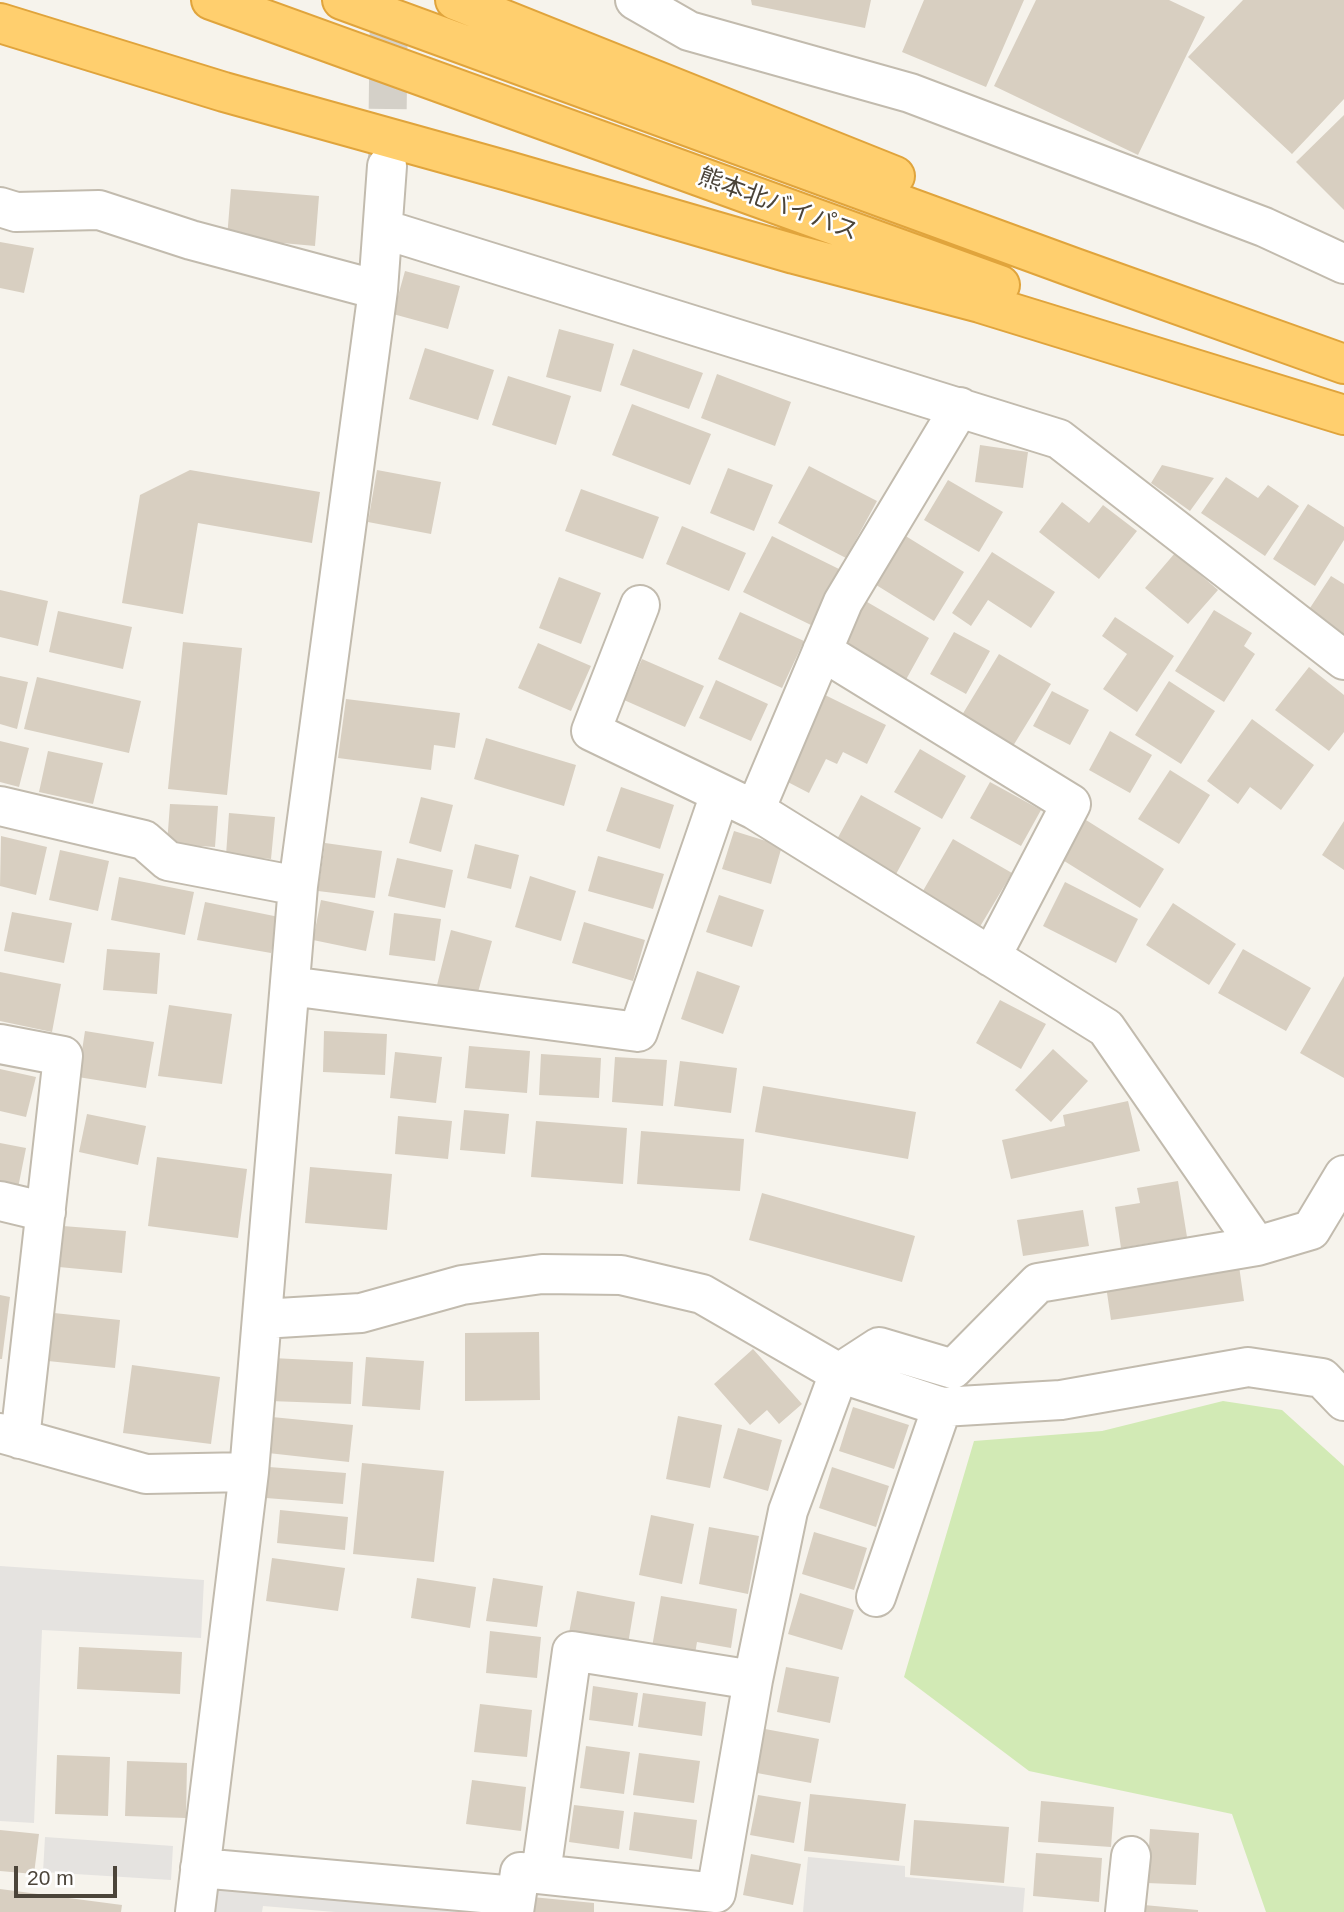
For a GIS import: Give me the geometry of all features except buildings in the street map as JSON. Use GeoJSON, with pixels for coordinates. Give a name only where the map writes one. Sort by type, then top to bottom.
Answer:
{"type":"FeatureCollection","features":[{"type":"Feature","properties":{"kind":"highway","name":"熊本北バイパス"},"geometry":{"type":"LineString","coordinates":[[211,0],[1344,412]]}},
{"type":"Feature","properties":{"kind":"highway","name":"熊本北バイパス"},"geometry":{"type":"LineString","coordinates":[[342,0],[1344,364]]}},
{"type":"Feature","properties":{"kind":"highway"},"geometry":{"type":"LineString","coordinates":[[455,0],[886,172],[1075,268]]}},
{"type":"Feature","properties":{"kind":"highway"},"geometry":{"type":"LineString","coordinates":[[0,23],[224,92],[794,254],[980,303],[1344,412]]}},
{"type":"Feature","properties":{"kind":"street"},"geometry":{"type":"LineString","coordinates":[[635,0],[689,31],[910,93],[1264,227],[1344,264]]}},
{"type":"Feature","properties":{"kind":"street"},"geometry":{"type":"LineString","coordinates":[[195,1912],[249,1472],[298,886],[378,290],[387,166]]}},
{"type":"Feature","properties":{"kind":"street"},"geometry":{"type":"LineString","coordinates":[[0,207],[16,212],[99,210],[191,240],[378,290]]}},
{"type":"Feature","properties":{"kind":"street"},"geometry":{"type":"LineString","coordinates":[[383,229],[1059,439],[1344,660]]}},
{"type":"Feature","properties":{"kind":"street"},"geometry":{"type":"LineString","coordinates":[[755,810],[843,602],[960,407]]}},
{"type":"Feature","properties":{"kind":"street"},"geometry":{"type":"LineString","coordinates":[[640,605],[591,731],[755,810],[1105,1028],[1257,1246]]}},
{"type":"Feature","properties":{"kind":"street"},"geometry":{"type":"LineString","coordinates":[[822,651],[1071,804],[991,957]]}},
{"type":"Feature","properties":{"kind":"street"},"geometry":{"type":"LineString","coordinates":[[290,986],[638,1032],[720,794]]}},
{"type":"Feature","properties":{"kind":"street"},"geometry":{"type":"LineString","coordinates":[[0,806],[144,840],[168,861],[298,886]]}},
{"type":"Feature","properties":{"kind":"street"},"geometry":{"type":"LineString","coordinates":[[0,1044],[63,1056],[46,1212],[10,1436],[146,1474],[249,1472]]}},
{"type":"Feature","properties":{"kind":"street"},"geometry":{"type":"LineString","coordinates":[[200,1868],[524,1894],[716,1894],[753,1680],[788,1511],[839,1373],[879,1347],[953,1369],[1038,1283],[1257,1246],[1311,1230],[1344,1175]]}},
{"type":"Feature","properties":{"kind":"street"},"geometry":{"type":"LineString","coordinates":[[0,1201],[46,1212]]}},
{"type":"Feature","properties":{"kind":"street"},"geometry":{"type":"LineString","coordinates":[[262,1319],[361,1313],[462,1285],[542,1274],[621,1275],[702,1294],[839,1373],[942,1407],[1061,1400],[1248,1367],[1322,1378],[1344,1402]]}},
{"type":"Feature","properties":{"kind":"street"},"geometry":{"type":"LineString","coordinates":[[876,1597],[942,1407]]}},
{"type":"Feature","properties":{"kind":"street"},"geometry":{"type":"LineString","coordinates":[[524,1894],[572,1651],[753,1680]]}},
{"type":"Feature","properties":{"kind":"street"},"geometry":{"type":"LineString","coordinates":[[1125,1912],[1131,1856]]}},
{"type":"Feature","properties":{"kind":"green space"},"geometry":{"type":"Polygon","coordinates":[[[1223,1401],[1282,1410],[1344,1466],[1344,1912],[1266,1912],[1232,1814],[1029,1771],[904,1677],[974,1441],[1102,1431],[1223,1401]]]}},
{"type":"Feature","properties":{"kind":"shaded area"},"geometry":{"type":"Polygon","coordinates":[[[0,1566],[204,1580],[201,1638],[42,1630],[34,1823],[0,1821],[0,1566]]]}},
{"type":"Feature","properties":{"kind":"shaded area"},"geometry":{"type":"Polygon","coordinates":[[[45,1837],[173,1846],[171,1880],[43,1872],[45,1837]]]}},
{"type":"Feature","properties":{"kind":"shaded area"},"geometry":{"type":"Polygon","coordinates":[[[808,1857],[905,1866],[905,1877],[1025,1888],[1023,1912],[803,1912],[808,1857]]]}},
{"type":"Feature","properties":{"kind":"shaded area"},"geometry":{"type":"Polygon","coordinates":[[[216,1876],[479,1899],[477,1912],[335,1912],[263,1906],[262,1912],[213,1912],[216,1876]]]}},
{"type":"Feature","properties":{"kind":"tunnel"},"geometry":{"type":"LineString","coordinates":[[387,166],[389,0]]}}]}
